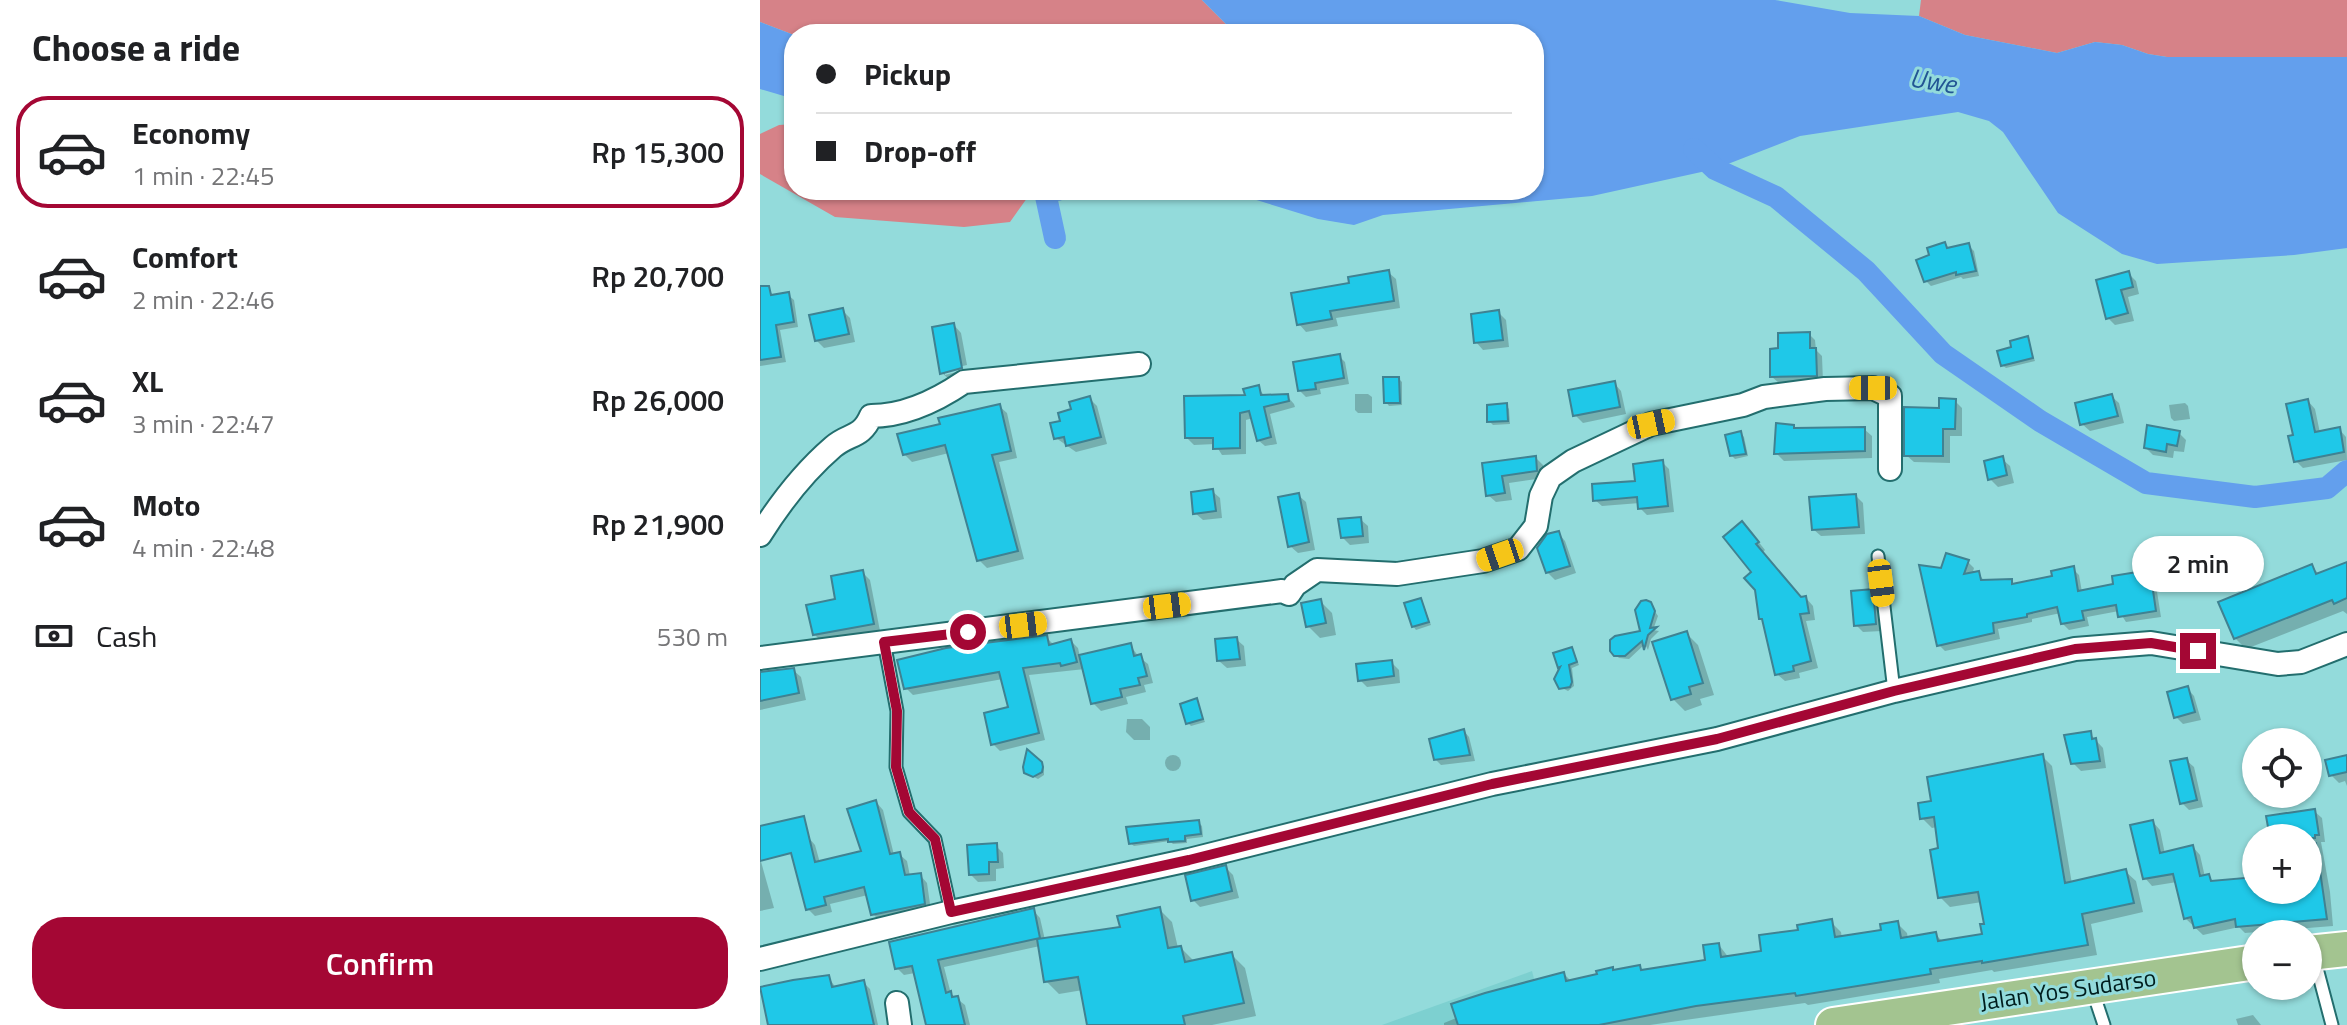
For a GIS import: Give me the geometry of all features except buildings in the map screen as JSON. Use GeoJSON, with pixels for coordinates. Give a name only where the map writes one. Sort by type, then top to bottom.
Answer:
{"type":"FeatureCollection","features":[{"type":"Feature","properties":{"kind":"main road"},"geometry":{"type":"LineString","coordinates":[[2322,952],[2347,949]]}},
{"type":"Feature","properties":{"kind":"main road","name":"Jalan Yos Sudarso"},"geometry":{"type":"LineString","coordinates":[[1833,1025],[2242,964]]}},
{"type":"Feature","properties":{"kind":"street"},"geometry":{"type":"LineString","coordinates":[[760,535],[780,503],[835,445],[864,431],[871,416],[891,416],[904,412],[941,398],[964,382],[1139,364]]}},
{"type":"Feature","properties":{"kind":"street"},"geometry":{"type":"LineString","coordinates":[[760,658],[1282,591],[1289,594],[1295,585],[1317,570],[1397,574],[1483,561],[1518,549],[1536,526],[1541,496],[1550,477],[1573,461],[1651,424],[1743,405],[1764,397],[1861,388],[1873,388],[1890,396],[1890,469]]}},
{"type":"Feature","properties":{"kind":"street"},"geometry":{"type":"LineString","coordinates":[[760,959],[951,912],[1189,860],[1492,784],[1717,739],[1894,691],[2075,649],[2121,643],[2178,646],[2278,664],[2301,662],[2347,644]]}},
{"type":"Feature","properties":{"kind":"lane"},"geometry":{"type":"LineString","coordinates":[[1878,556],[1894,691]]}},
{"type":"Feature","properties":{"kind":"lane"},"geometry":{"type":"LineString","coordinates":[[884,642],[897,711],[896,767],[909,812],[935,839],[951,912]]}},
{"type":"Feature","properties":{"kind":"lane"},"geometry":{"type":"LineString","coordinates":[[2092,987],[2104,1025]]}},
{"type":"Feature","properties":{"kind":"lane"},"geometry":{"type":"LineString","coordinates":[[2322,992],[2332,1025]]}},
{"type":"Feature","properties":{"kind":"shaded area"},"geometry":{"type":"Polygon","coordinates":[[[760,0],[1202,0],[1226,24],[784,24],[784,31],[760,22],[760,0]]]}},
{"type":"Feature","properties":{"kind":"shaded area"},"geometry":{"type":"Polygon","coordinates":[[[1921,0],[2347,0],[2347,57],[2167,57],[2122,45],[2095,42],[2057,53],[1965,35],[1919,16],[1921,0]]]}},
{"type":"Feature","properties":{"kind":"shaded area"},"geometry":{"type":"Polygon","coordinates":[[[784,125],[784,188],[760,174],[760,134],[784,125]]]}},
{"type":"Feature","properties":{"kind":"shaded area"},"geometry":{"type":"Polygon","coordinates":[[[805,200],[1026,200],[1010,222],[964,227],[835,217],[805,200]]]}},
{"type":"Feature","properties":{"kind":"shaded area"},"geometry":{"type":"Polygon","coordinates":[[[1532,971],[1546,1025],[1382,1025],[1532,971]]]}},
{"type":"Feature","properties":{"kind":"water","name":"Uwe"},"geometry":{"type":"Polygon","coordinates":[[[1202,0],[1775,0],[1850,13],[1919,16],[1965,35],[2057,53],[2095,42],[2122,45],[2167,57],[2347,57],[2347,248],[2294,255],[2157,264],[2122,254],[2058,213],[2003,132],[1989,121],[1958,112],[1800,136],[1715,169],[1592,196],[1383,215],[1354,225],[1318,219],[1256,200],[1544,200],[1544,24],[1226,24],[1202,0]]]}},
{"type":"Feature","properties":{"kind":"water"},"geometry":{"type":"Polygon","coordinates":[[[760,22],[784,31],[784,96],[760,89],[760,22]]]}},
{"type":"Feature","properties":{"kind":"waterway"},"geometry":{"type":"LineString","coordinates":[[1694,149],[1715,169],[1776,197],[1866,271],[1943,354],[2040,421],[2146,483],[2255,497],[2327,488],[2347,471]]}},
{"type":"Feature","properties":{"kind":"waterway"},"geometry":{"type":"LineString","coordinates":[[1047,200],[1055,238]]}},
{"type":"Feature","properties":{"kind":"route"},"geometry":{"type":"LineString","coordinates":[[968,632],[884,642],[897,711],[896,767],[909,812],[935,839],[951,912],[1189,860],[1492,784],[1717,739],[1894,691],[2075,649],[2151,643],[2198,651]]}}]}
